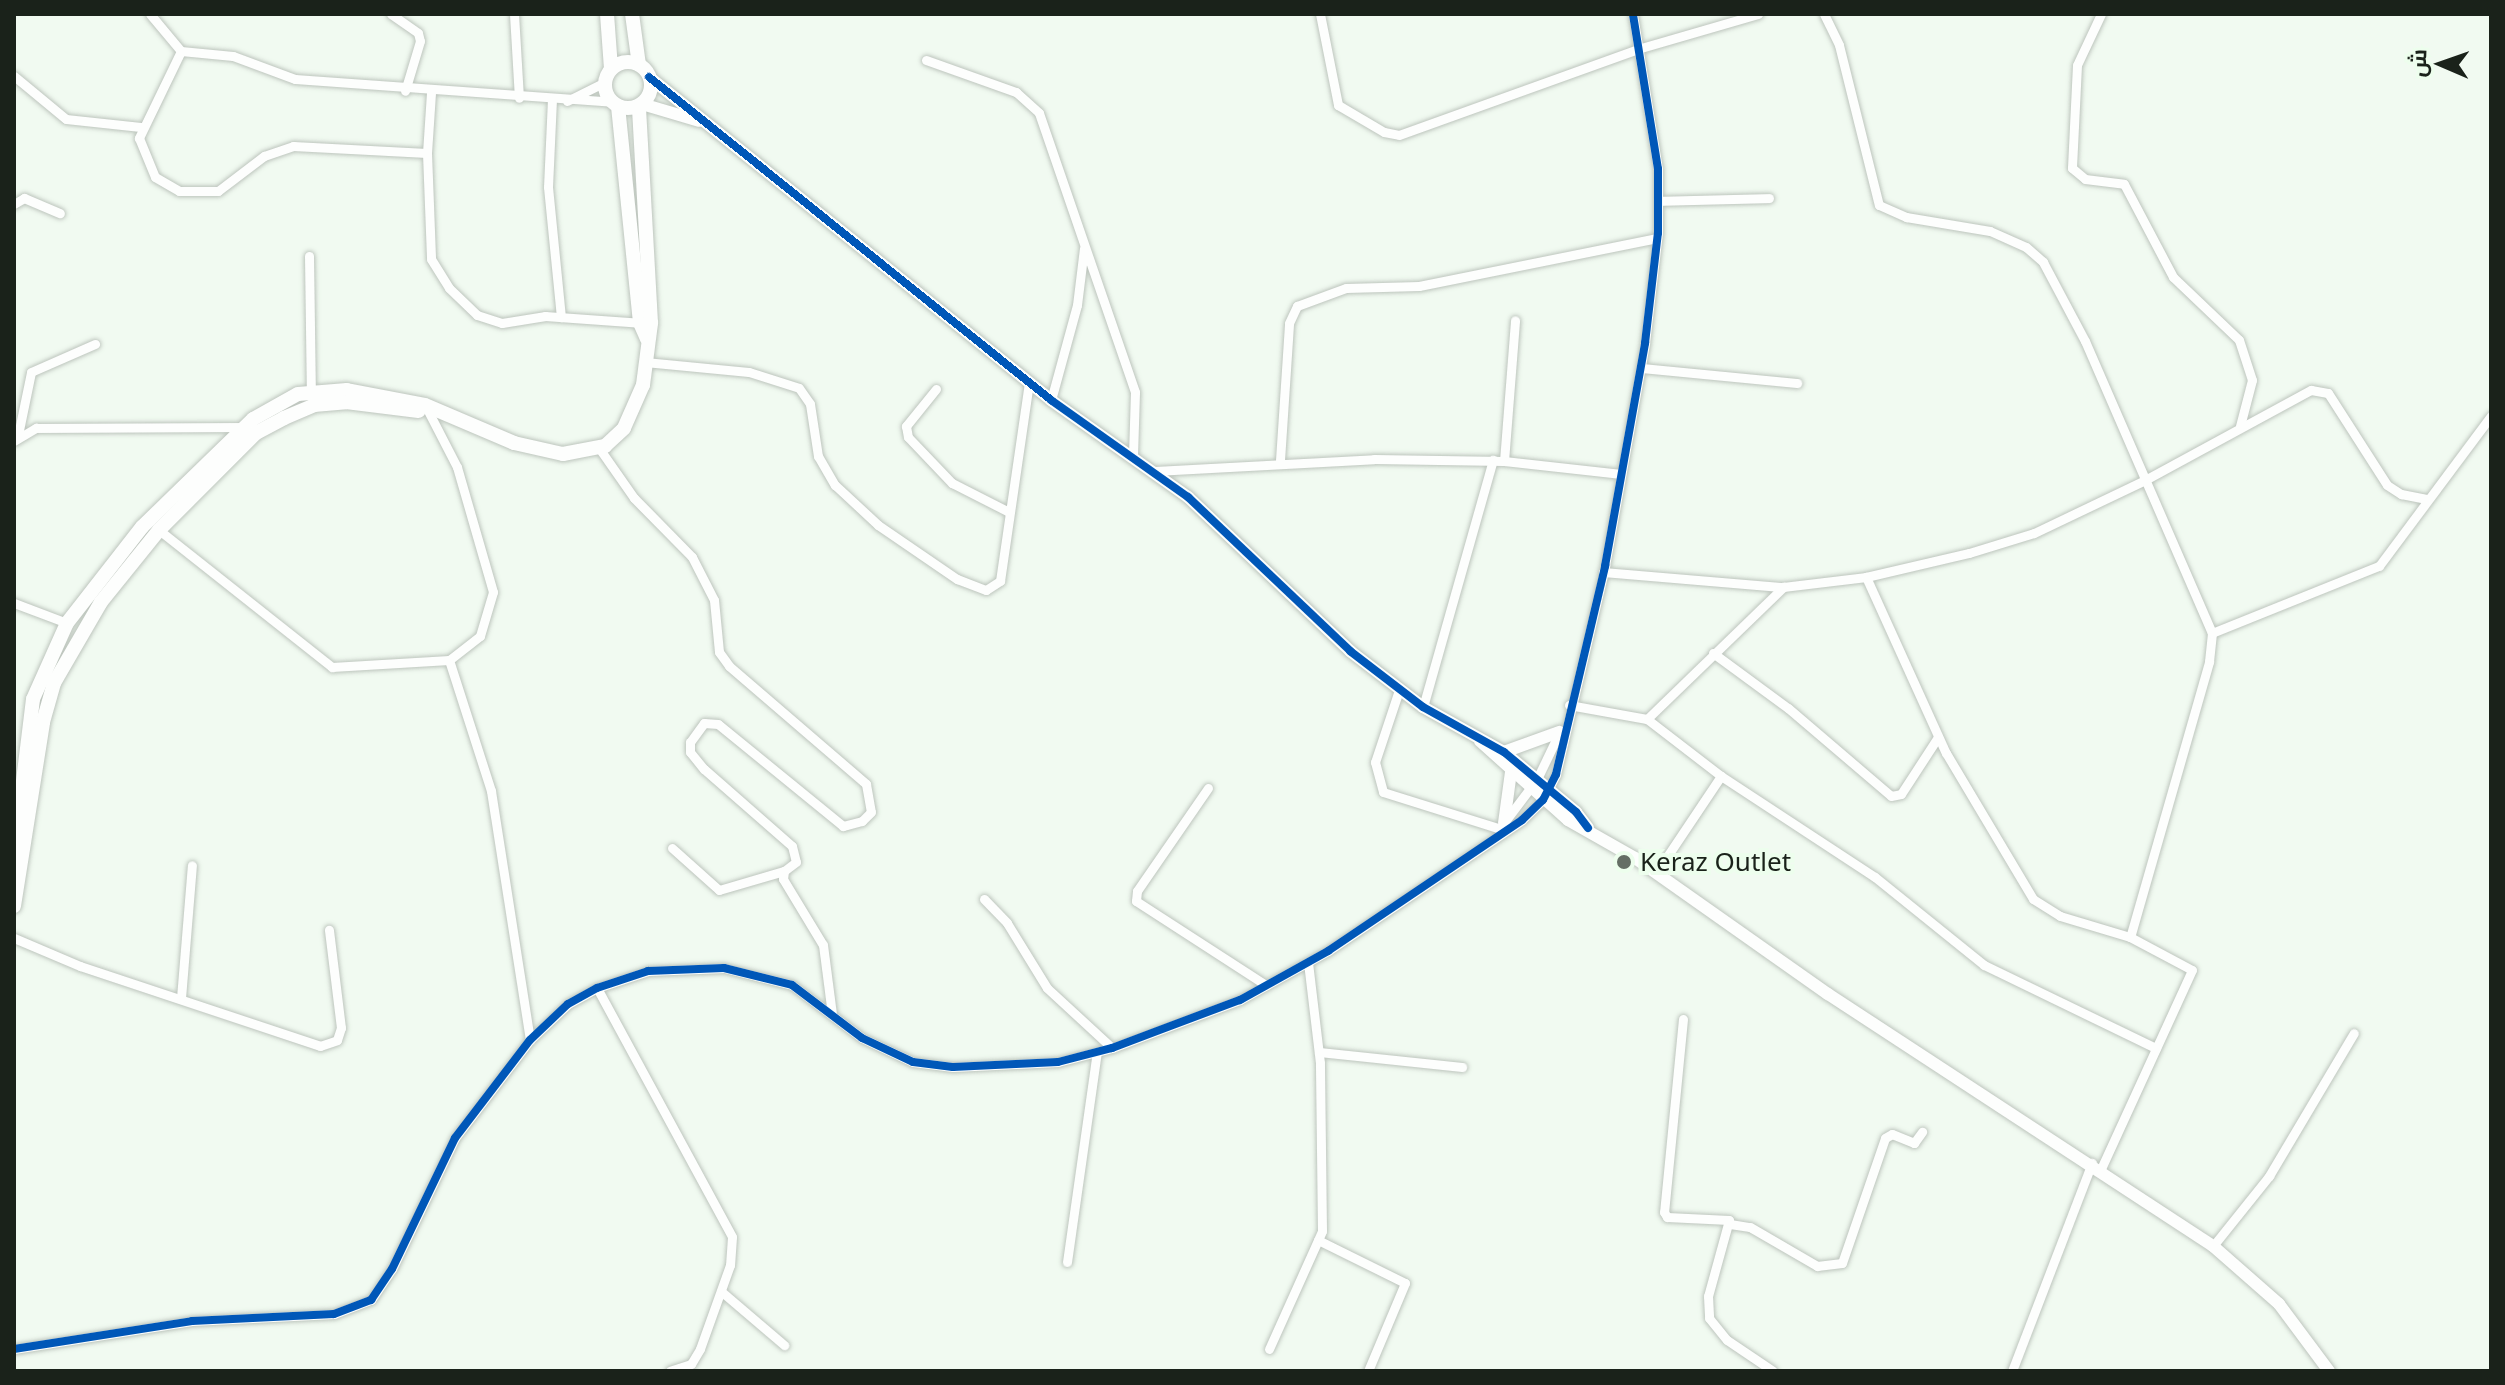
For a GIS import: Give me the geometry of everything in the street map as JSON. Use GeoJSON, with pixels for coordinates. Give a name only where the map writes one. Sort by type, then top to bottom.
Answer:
{"type":"FeatureCollection","features":[{"type":"Feature","properties":{"kind":"main road"},"geometry":{"type":"LineString","coordinates":[[14,854],[38,711],[67,623],[142,527],[243,427],[275,404],[311,392],[372,392],[537,450],[563,454],[599,448],[630,419],[643,385],[647,340],[615,104],[608,75],[607,14]]}},
{"type":"Feature","properties":{"kind":"main road"},"geometry":{"type":"LineString","coordinates":[[632,14],[650,91],[640,105],[645,323]]}},
{"type":"Feature","properties":{"kind":"main road"},"geometry":{"type":"LineString","coordinates":[[608,75],[622,63],[644,71]]}},
{"type":"Feature","properties":{"kind":"main road"},"geometry":{"type":"LineString","coordinates":[[615,104],[640,105]]}},
{"type":"Feature","properties":{"kind":"main road"},"geometry":{"type":"LineString","coordinates":[[14,906],[38,711],[78,636],[159,530],[256,433],[296,412],[346,402],[430,410]]}},
{"type":"Feature","properties":{"kind":"street"},"geometry":{"type":"LineString","coordinates":[[150,14],[181,51],[233,56],[282,77],[405,91],[615,104]]}},
{"type":"Feature","properties":{"kind":"street"},"geometry":{"type":"LineString","coordinates":[[391,14],[418,33],[420,41],[405,91]]}},
{"type":"Feature","properties":{"kind":"street"},"geometry":{"type":"LineString","coordinates":[[514,14],[519,98]]}},
{"type":"Feature","properties":{"kind":"street"},"geometry":{"type":"LineString","coordinates":[[1320,14],[1338,105],[1392,134],[1449,120],[1641,48],[1758,14]]}},
{"type":"Feature","properties":{"kind":"street"},"geometry":{"type":"LineString","coordinates":[[14,1349],[192,1321],[334,1314],[371,1300],[392,1269],[455,1138],[530,1040],[568,1004],[597,988],[648,971],[724,968],[792,985],[887,1053],[935,1066],[1038,1065],[1112,1048],[1266,985],[1308,963],[1495,841],[1547,795],[1603,572],[1641,368],[1657,238],[1658,201],[1641,48],[1633,14]]}},
{"type":"Feature","properties":{"kind":"street"},"geometry":{"type":"LineString","coordinates":[[1824,14],[1842,55],[1879,205],[1906,217],[1990,231],[2026,247],[2043,262],[2085,341],[2212,633],[2209,662],[2130,937]]}},
{"type":"Feature","properties":{"kind":"street"},"geometry":{"type":"LineString","coordinates":[[2101,14],[2077,65],[2072,168],[2085,179],[2124,184],[2173,277],[2239,340],[2252,380],[2240,426]]}},
{"type":"Feature","properties":{"kind":"street"},"geometry":{"type":"LineString","coordinates":[[181,51],[141,127],[144,159],[155,177],[192,192],[218,191],[264,156],[293,146],[427,153]]}},
{"type":"Feature","properties":{"kind":"street"},"geometry":{"type":"LineString","coordinates":[[926,60],[1030,101],[1045,126],[1135,392],[1133,457]]}},
{"type":"Feature","properties":{"kind":"street"},"geometry":{"type":"LineString","coordinates":[[644,71],[702,123],[1029,383],[1155,471],[1399,690],[1480,741],[1504,752],[1533,784]]}},
{"type":"Feature","properties":{"kind":"street"},"geometry":{"type":"LineString","coordinates":[[567,101],[608,75]]}},
{"type":"Feature","properties":{"kind":"street"},"geometry":{"type":"LineString","coordinates":[[14,76],[66,119],[141,127]]}},
{"type":"Feature","properties":{"kind":"street"},"geometry":{"type":"LineString","coordinates":[[431,93],[427,153],[429,249],[449,288],[492,322],[561,317],[645,323]]}},
{"type":"Feature","properties":{"kind":"street"},"geometry":{"type":"LineString","coordinates":[[552,99],[548,187],[561,317]]}},
{"type":"Feature","properties":{"kind":"street"},"geometry":{"type":"LineString","coordinates":[[640,105],[702,123]]}},
{"type":"Feature","properties":{"kind":"street"},"geometry":{"type":"LineString","coordinates":[[14,204],[24,198],[60,213]]}},
{"type":"Feature","properties":{"kind":"street"},"geometry":{"type":"LineString","coordinates":[[1658,201],[1769,198]]}},
{"type":"Feature","properties":{"kind":"street"},"geometry":{"type":"LineString","coordinates":[[1280,460],[1289,323],[1297,306],[1346,288],[1419,286],[1657,238]]}},
{"type":"Feature","properties":{"kind":"street"},"geometry":{"type":"LineString","coordinates":[[1051,400],[1077,305],[1085,246]]}},
{"type":"Feature","properties":{"kind":"street"},"geometry":{"type":"LineString","coordinates":[[309,256],[311,392]]}},
{"type":"Feature","properties":{"kind":"street"},"geometry":{"type":"LineString","coordinates":[[1504,461],[1515,320]]}},
{"type":"Feature","properties":{"kind":"street"},"geometry":{"type":"LineString","coordinates":[[16,438],[31,372],[95,344]]}},
{"type":"Feature","properties":{"kind":"street"},"geometry":{"type":"LineString","coordinates":[[645,362],[749,372],[799,388],[810,404],[818,456],[835,485],[878,525],[976,588],[995,587],[1000,581],[1029,383]]}},
{"type":"Feature","properties":{"kind":"street"},"geometry":{"type":"LineString","coordinates":[[1641,368],[1797,383]]}},
{"type":"Feature","properties":{"kind":"street"},"geometry":{"type":"LineString","coordinates":[[936,389],[906,426],[908,437],[952,483],[1009,512]]}},
{"type":"Feature","properties":{"kind":"street"},"geometry":{"type":"LineString","coordinates":[[1603,572],[1783,587],[1866,577],[2034,533],[2145,480],[2311,390],[2328,393],[2387,485],[2401,494],[2427,499]]}},
{"type":"Feature","properties":{"kind":"street"},"geometry":{"type":"LineString","coordinates":[[159,530],[332,667],[449,660],[480,636],[493,592],[457,467],[430,410]]}},
{"type":"Feature","properties":{"kind":"street"},"geometry":{"type":"LineString","coordinates":[[2212,633],[2379,566],[2391,556],[2427,499],[2491,416]]}},
{"type":"Feature","properties":{"kind":"street"},"geometry":{"type":"LineString","coordinates":[[16,438],[36,428],[243,427]]}},
{"type":"Feature","properties":{"kind":"street"},"geometry":{"type":"LineString","coordinates":[[599,448],[634,498],[692,557],[714,600],[719,652],[729,666],[866,784],[871,812],[862,821],[843,826],[718,724],[697,727],[690,742],[695,759],[792,846],[796,862],[784,871],[719,890],[672,848]]}},
{"type":"Feature","properties":{"kind":"street"},"geometry":{"type":"LineString","coordinates":[[1155,471],[1280,460],[1493,460],[1621,474]]}},
{"type":"Feature","properties":{"kind":"street"},"geometry":{"type":"LineString","coordinates":[[1423,707],[1493,460]]}},
{"type":"Feature","properties":{"kind":"street"},"geometry":{"type":"LineString","coordinates":[[1866,577],[1938,737],[1977,812],[2033,899],[2060,916],[2130,937],[2192,970],[2097,1166],[2012,1371]]}},
{"type":"Feature","properties":{"kind":"street"},"geometry":{"type":"LineString","coordinates":[[1647,719],[1783,587]]}},
{"type":"Feature","properties":{"kind":"street"},"geometry":{"type":"LineString","coordinates":[[14,603],[67,623]]}},
{"type":"Feature","properties":{"kind":"street"},"geometry":{"type":"LineString","coordinates":[[1713,653],[1788,708],[1891,796],[1901,794],[1938,737]]}},
{"type":"Feature","properties":{"kind":"street"},"geometry":{"type":"LineString","coordinates":[[449,660],[491,791],[530,1040]]}},
{"type":"Feature","properties":{"kind":"street"},"geometry":{"type":"LineString","coordinates":[[1399,690],[1375,762],[1383,792],[1502,826]]}},
{"type":"Feature","properties":{"kind":"street"},"geometry":{"type":"LineString","coordinates":[[1569,705],[1647,719],[1721,776],[1875,877],[1984,965],[2156,1048]]}},
{"type":"Feature","properties":{"kind":"street"},"geometry":{"type":"LineString","coordinates":[[1504,752],[1562,728]]}},
{"type":"Feature","properties":{"kind":"street"},"geometry":{"type":"LineString","coordinates":[[1495,841],[1502,826],[1533,784],[1562,728]]}},
{"type":"Feature","properties":{"kind":"street"},"geometry":{"type":"LineString","coordinates":[[1480,741],[1511,772],[1533,784],[1588,828],[1828,994],[2097,1166],[2213,1246],[2279,1304],[2329,1371]]}},
{"type":"Feature","properties":{"kind":"street"},"geometry":{"type":"LineString","coordinates":[[1502,826],[1511,772]]}},
{"type":"Feature","properties":{"kind":"street"},"geometry":{"type":"LineString","coordinates":[[1656,873],[1721,776]]}},
{"type":"Feature","properties":{"kind":"street"},"geometry":{"type":"LineString","coordinates":[[1208,788],[1137,891],[1136,901],[1266,985]]}},
{"type":"Feature","properties":{"kind":"street"},"geometry":{"type":"LineString","coordinates":[[181,998],[192,865]]}},
{"type":"Feature","properties":{"kind":"street"},"geometry":{"type":"LineString","coordinates":[[784,871],[786,887],[823,945],[832,1014]]}},
{"type":"Feature","properties":{"kind":"street"},"geometry":{"type":"LineString","coordinates":[[984,899],[1007,923],[1047,988],[1112,1048]]}},
{"type":"Feature","properties":{"kind":"street"},"geometry":{"type":"LineString","coordinates":[[14,938],[80,966],[328,1046],[337,1040],[341,1028],[329,930]]}},
{"type":"Feature","properties":{"kind":"street"},"geometry":{"type":"LineString","coordinates":[[1269,1349],[1318,1240],[1319,1052],[1308,963]]}},
{"type":"Feature","properties":{"kind":"street"},"geometry":{"type":"LineString","coordinates":[[597,988],[732,1237],[722,1292],[695,1358],[670,1371]]}},
{"type":"Feature","properties":{"kind":"street"},"geometry":{"type":"LineString","coordinates":[[1683,1019],[1664,1212],[1667,1217],[1726,1217],[1730,1224],[1708,1296],[1709,1318],[1727,1340],[1773,1371]]}},
{"type":"Feature","properties":{"kind":"street"},"geometry":{"type":"LineString","coordinates":[[2213,1246],[2269,1176],[2354,1033]]}},
{"type":"Feature","properties":{"kind":"street"},"geometry":{"type":"LineString","coordinates":[[1067,1262],[1097,1052]]}},
{"type":"Feature","properties":{"kind":"street"},"geometry":{"type":"LineString","coordinates":[[1319,1052],[1462,1067]]}},
{"type":"Feature","properties":{"kind":"street"},"geometry":{"type":"LineString","coordinates":[[1730,1224],[1750,1227],[1817,1266],[1842,1263],[1885,1138],[1892,1134],[1914,1143],[1922,1132]]}},
{"type":"Feature","properties":{"kind":"street"},"geometry":{"type":"LineString","coordinates":[[1318,1240],[1405,1283],[1368,1371]]}},
{"type":"Feature","properties":{"kind":"street"},"geometry":{"type":"LineString","coordinates":[[722,1292],[784,1345]]}},
{"type":"Feature","properties":{"kind":"cycle path"},"geometry":{"type":"LineString","coordinates":[[14,1349],[192,1321],[334,1314],[371,1300],[392,1269],[455,1138],[530,1040],[568,1004],[597,988],[648,971],[724,968],[792,985],[862,1038],[913,1062],[953,1067],[1058,1062],[1112,1048],[1240,1000],[1328,951],[1522,820],[1543,800],[1556,774],[1605,566],[1645,343],[1658,233],[1658,169],[1633,14]]}},
{"type":"Feature","properties":{"kind":"cycle path"},"geometry":{"type":"LineString","coordinates":[[649,77],[1051,400],[1188,497],[1350,651],[1423,707],[1504,752],[1576,812],[1588,828]]}},
{"type":"Feature","properties":{"kind":"place","name":"Keraz Outlet"},"geometry":{"type":"Point","coordinates":[1624,862]}}]}
